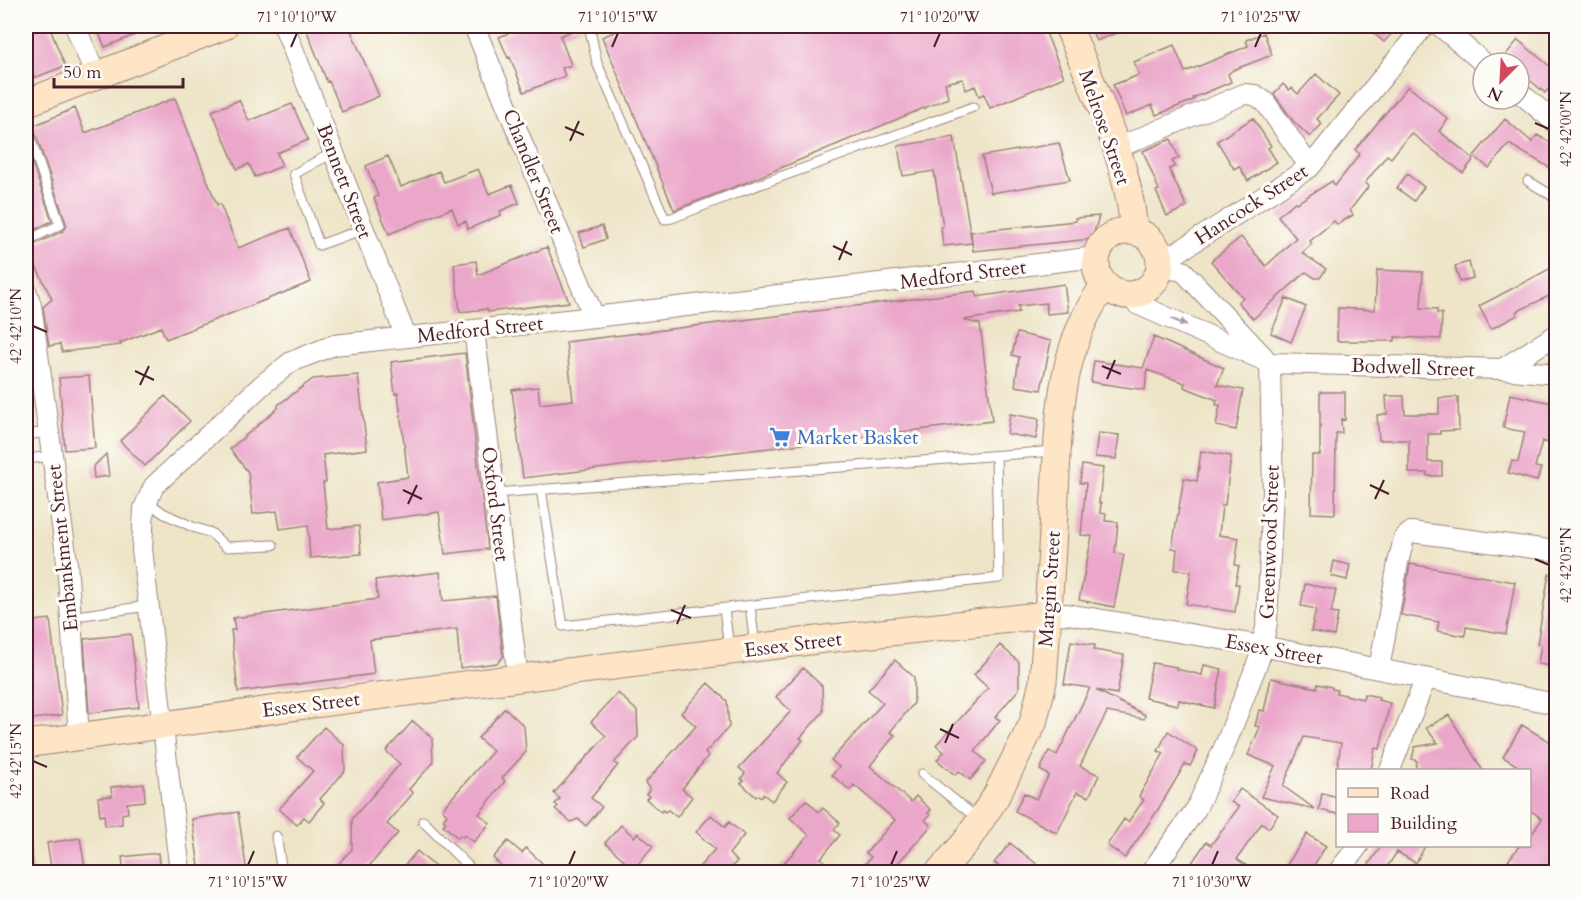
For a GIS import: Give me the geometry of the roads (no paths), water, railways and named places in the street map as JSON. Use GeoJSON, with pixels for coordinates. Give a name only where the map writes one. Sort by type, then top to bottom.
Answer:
{"type":"FeatureCollection","features":[{"type":"Feature","properties":{"kind":"main road"},"geometry":{"type":"LineString","coordinates":[[26,103],[224,26]]}},
{"type":"Feature","properties":{"kind":"main road","name":"Melrose Street"},"geometry":{"type":"LineString","coordinates":[[1068,26],[1117,148],[1132,207],[1134,231]]}},
{"type":"Feature","properties":{"kind":"main road"},"geometry":{"type":"LineString","coordinates":[[1134,231],[1151,241],[1159,260],[1157,276],[1150,285],[1139,292],[1117,290],[1096,268],[1096,258],[1100,247],[1114,234],[1134,231]]}},
{"type":"Feature","properties":{"kind":"main road","name":"Margin Street"},"geometry":{"type":"LineString","coordinates":[[939,873],[966,842],[995,798],[1033,723],[1043,682],[1062,390],[1080,327],[1088,310],[1117,290]]}},
{"type":"Feature","properties":{"kind":"main road","name":"Essex Street"},"geometry":{"type":"LineString","coordinates":[[26,744],[518,678],[1048,615]]}},
{"type":"Feature","properties":{"kind":"street"},"geometry":{"type":"LineString","coordinates":[[75,26],[96,75]]}},
{"type":"Feature","properties":{"kind":"street","name":"Bennett Street"},"geometry":{"type":"LineString","coordinates":[[284,26],[406,337]]}},
{"type":"Feature","properties":{"kind":"street","name":"Chandler Street"},"geometry":{"type":"LineString","coordinates":[[474,26],[594,317]]}},
{"type":"Feature","properties":{"kind":"street","name":"Hancock Street"},"geometry":{"type":"LineString","coordinates":[[1159,260],[1175,254],[1310,167],[1424,26]]}},
{"type":"Feature","properties":{"kind":"street"},"geometry":{"type":"LineString","coordinates":[[1440,26],[1471,52]]}},
{"type":"Feature","properties":{"kind":"street"},"geometry":{"type":"LineString","coordinates":[[1117,148],[1244,94],[1255,95],[1265,102],[1310,167]]}},
{"type":"Feature","properties":{"kind":"street"},"geometry":{"type":"LineString","coordinates":[[1531,102],[1557,123]]}},
{"type":"Feature","properties":{"kind":"street","name":"Medford Street"},"geometry":{"type":"LineString","coordinates":[[180,873],[142,549],[144,508],[154,486],[262,385],[291,362],[334,345],[1096,258]]}},
{"type":"Feature","properties":{"kind":"street"},"geometry":{"type":"LineString","coordinates":[[1159,260],[1183,271],[1270,363]]}},
{"type":"Feature","properties":{"kind":"street","name":"Bodwell Street"},"geometry":{"type":"LineString","coordinates":[[1117,290],[1137,304],[1270,363],[1502,369],[1557,374]]}},
{"type":"Feature","properties":{"kind":"street","name":"Embankment Street"},"geometry":{"type":"LineString","coordinates":[[26,292],[31,305],[33,382],[48,432],[67,561],[78,737]]}},
{"type":"Feature","properties":{"kind":"street","name":"Oxford Street"},"geometry":{"type":"LineString","coordinates":[[474,330],[518,678]]}},
{"type":"Feature","properties":{"kind":"street"},"geometry":{"type":"LineString","coordinates":[[1502,369],[1557,334]]}},
{"type":"Feature","properties":{"kind":"street","name":"Greenwood Street"},"geometry":{"type":"LineString","coordinates":[[1151,873],[1196,809],[1259,659],[1267,623],[1273,491],[1270,363]]}},
{"type":"Feature","properties":{"kind":"street"},"geometry":{"type":"LineString","coordinates":[[1380,669],[1402,546],[1404,538],[1411,532],[1557,551]]}},
{"type":"Feature","properties":{"kind":"street","name":"Essex Street"},"geometry":{"type":"LineString","coordinates":[[1048,615],[1067,614],[1262,646],[1425,680],[1557,704]]}},
{"type":"Feature","properties":{"kind":"street"},"geometry":{"type":"LineString","coordinates":[[1391,769],[1425,680]]}},
{"type":"Feature","properties":{"kind":"street"},"geometry":{"type":"LineString","coordinates":[[1338,873],[1357,847]]}},
{"type":"Feature","properties":{"kind":"lane"},"geometry":{"type":"LineString","coordinates":[[595,26],[590,30],[597,63],[665,219],[973,107]]}},
{"type":"Feature","properties":{"kind":"lane"},"geometry":{"type":"LineString","coordinates":[[26,126],[60,225],[26,241]]}},
{"type":"Feature","properties":{"kind":"lane"},"geometry":{"type":"LineString","coordinates":[[334,152],[294,174],[319,245],[364,229]]}},
{"type":"Feature","properties":{"kind":"lane"},"geometry":{"type":"LineString","coordinates":[[1528,181],[1557,198]]}},
{"type":"Feature","properties":{"kind":"lane"},"geometry":{"type":"LineString","coordinates":[[26,435],[48,432]]}},
{"type":"Feature","properties":{"kind":"lane"},"geometry":{"type":"LineString","coordinates":[[495,493],[1057,451]]}},
{"type":"Feature","properties":{"kind":"lane"},"geometry":{"type":"LineString","coordinates":[[26,459],[52,456]]}},
{"type":"Feature","properties":{"kind":"lane"},"geometry":{"type":"LineString","coordinates":[[541,489],[563,626],[999,578],[996,456]]}},
{"type":"Feature","properties":{"kind":"lane"},"geometry":{"type":"LineString","coordinates":[[147,501],[163,513],[211,533],[226,547],[273,545]]}},
{"type":"Feature","properties":{"kind":"lane"},"geometry":{"type":"LineString","coordinates":[[83,615],[148,606]]}},
{"type":"Feature","properties":{"kind":"lane"},"geometry":{"type":"LineString","coordinates":[[743,650],[750,606]]}},
{"type":"Feature","properties":{"kind":"lane"},"geometry":{"type":"LineString","coordinates":[[724,609],[743,650]]}},
{"type":"Feature","properties":{"kind":"lane"},"geometry":{"type":"LineString","coordinates":[[922,774],[980,820]]}},
{"type":"Feature","properties":{"kind":"lane"},"geometry":{"type":"LineString","coordinates":[[423,821],[474,873]]}},
{"type":"Feature","properties":{"kind":"lane"},"geometry":{"type":"LineString","coordinates":[[276,836],[282,873]]}},
{"type":"Feature","properties":{"kind":"lane"},"geometry":{"type":"LineString","coordinates":[[26,848],[30,873]]}},
{"type":"Feature","properties":{"kind":"place","name":"Market Basket"},"geometry":{"type":"Point","coordinates":[780,437]}}]}
